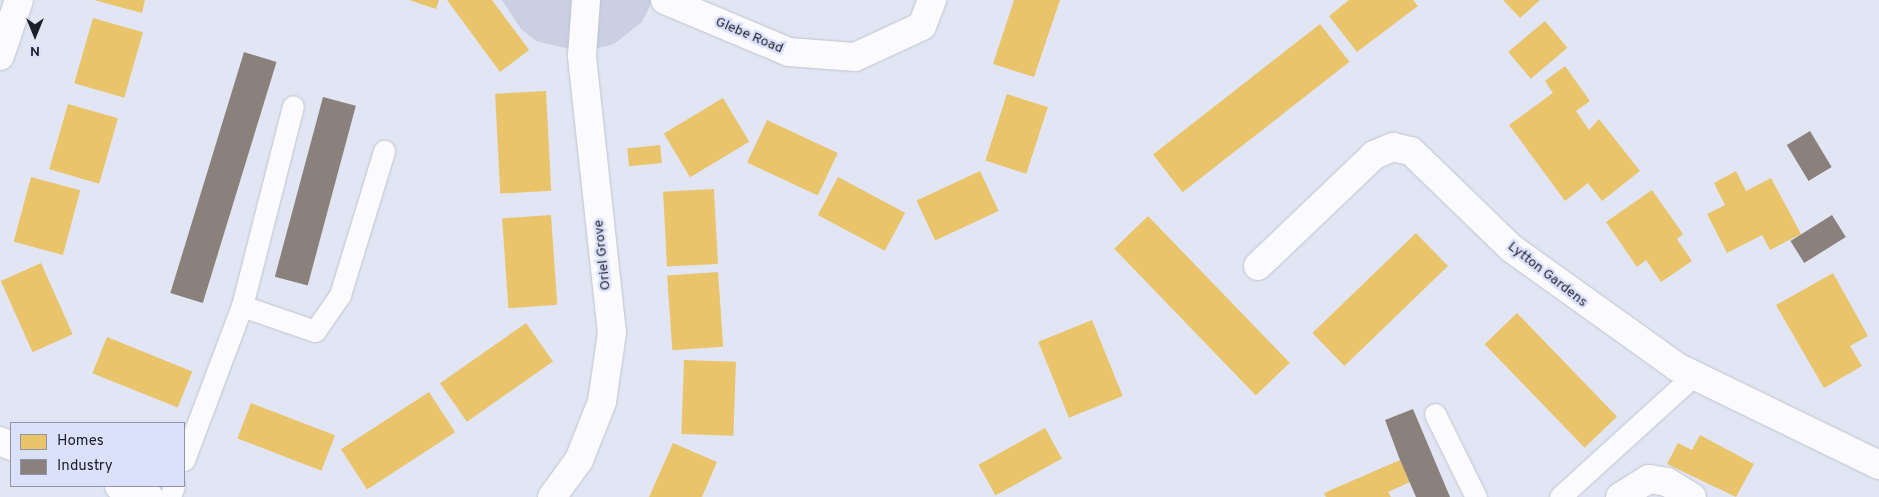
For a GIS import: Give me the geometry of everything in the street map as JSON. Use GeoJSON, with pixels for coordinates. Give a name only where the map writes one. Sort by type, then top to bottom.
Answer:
{"type":"FeatureCollection","features":[{"type":"Feature","properties":{"kind":"street"},"geometry":{"type":"LineString","coordinates":[[0,55],[19,0]]}},
{"type":"Feature","properties":{"kind":"street","name":"Oriel Grove"},"geometry":{"type":"LineString","coordinates":[[552,497],[578,460],[602,402],[612,334],[582,56],[586,0]]}},
{"type":"Feature","properties":{"kind":"street","name":"Glebe Road"},"geometry":{"type":"LineString","coordinates":[[665,0],[789,52],[855,57],[922,26],[932,0]]}},
{"type":"Feature","properties":{"kind":"street","name":"Lytton Gardens"},"geometry":{"type":"LineString","coordinates":[[1258,266],[1374,154],[1393,146],[1411,151],[1511,248],[1577,299],[1694,375],[1879,465]]}},
{"type":"Feature","properties":{"kind":"street"},"geometry":{"type":"LineString","coordinates":[[1620,497],[1649,479],[1667,482],[1692,497]]}},
{"type":"Feature","properties":{"kind":"street"},"geometry":{"type":"LineString","coordinates":[[122,487],[149,497]]}},
{"type":"Feature","properties":{"kind":"lane"},"geometry":{"type":"LineString","coordinates":[[185,457],[242,306],[293,106]]}},
{"type":"Feature","properties":{"kind":"lane"},"geometry":{"type":"LineString","coordinates":[[242,306],[315,331],[340,295],[384,151]]}},
{"type":"Feature","properties":{"kind":"lane"},"geometry":{"type":"LineString","coordinates":[[1560,497],[1694,375]]}},
{"type":"Feature","properties":{"kind":"lane"},"geometry":{"type":"LineString","coordinates":[[1435,414],[1476,497]]}},
{"type":"Feature","properties":{"kind":"shaded area"},"geometry":{"type":"Polygon","coordinates":[[[502,0],[653,0],[642,22],[614,44],[582,52],[536,41],[521,29],[502,0]]]}},
{"type":"Feature","properties":{"kind":"building: Homes"},"geometry":{"type":"Polygon","coordinates":[[[94,0],[145,0],[142,13],[94,0]]]}},
{"type":"Feature","properties":{"kind":"building: Homes"},"geometry":{"type":"Polygon","coordinates":[[[409,0],[439,0],[436,9],[409,0]]]}},
{"type":"Feature","properties":{"kind":"building: Homes"},"geometry":{"type":"Polygon","coordinates":[[[447,0],[492,0],[529,50],[500,72],[447,0]]]}},
{"type":"Feature","properties":{"kind":"building: Homes"},"geometry":{"type":"Polygon","coordinates":[[[1014,0],[1060,0],[1034,77],[993,64],[1014,0]]]}},
{"type":"Feature","properties":{"kind":"building: Homes"},"geometry":{"type":"Polygon","coordinates":[[[1349,0],[1413,0],[1418,6],[1357,52],[1329,16],[1349,0]]]}},
{"type":"Feature","properties":{"kind":"building: Homes"},"geometry":{"type":"Polygon","coordinates":[[[1503,0],[1540,0],[1520,18],[1503,0]]]}},
{"type":"Feature","properties":{"kind":"building: Homes"},"geometry":{"type":"Polygon","coordinates":[[[93,18],[143,32],[124,98],[74,83],[93,18]]]}},
{"type":"Feature","properties":{"kind":"building: Homes"},"geometry":{"type":"Polygon","coordinates":[[[1545,21],[1567,48],[1531,79],[1508,52],[1545,21]]]}},
{"type":"Feature","properties":{"kind":"building: Homes"},"geometry":{"type":"Polygon","coordinates":[[[1320,24],[1350,62],[1182,192],[1153,155],[1320,24]]]}},
{"type":"Feature","properties":{"kind":"building: Homes"},"geometry":{"type":"Polygon","coordinates":[[[1565,66],[1590,101],[1576,111],[1589,130],[1599,119],[1640,171],[1602,201],[1588,183],[1565,201],[1509,125],[1553,93],[1545,81],[1565,66]]]}},
{"type":"Feature","properties":{"kind":"building: Homes"},"geometry":{"type":"Polygon","coordinates":[[[546,91],[551,191],[500,194],[495,94],[546,91]]]}},
{"type":"Feature","properties":{"kind":"building: Homes"},"geometry":{"type":"Polygon","coordinates":[[[1007,94],[1048,107],[1026,174],[985,161],[1007,94]]]}},
{"type":"Feature","properties":{"kind":"building: Homes"},"geometry":{"type":"Polygon","coordinates":[[[723,98],[749,142],[690,177],[664,134],[723,98]]]}},
{"type":"Feature","properties":{"kind":"building: Homes"},"geometry":{"type":"Polygon","coordinates":[[[68,104],[118,118],[99,184],[49,169],[68,104]]]}},
{"type":"Feature","properties":{"kind":"building: Homes"},"geometry":{"type":"Polygon","coordinates":[[[767,120],[838,153],[818,196],[747,163],[767,120]]]}},
{"type":"Feature","properties":{"kind":"building: Homes"},"geometry":{"type":"Polygon","coordinates":[[[660,145],[662,163],[629,166],[627,148],[660,145]]]}},
{"type":"Feature","properties":{"kind":"building: Homes"},"geometry":{"type":"Polygon","coordinates":[[[980,171],[999,211],[935,240],[917,201],[980,171]]]}},
{"type":"Feature","properties":{"kind":"building: Homes"},"geometry":{"type":"Polygon","coordinates":[[[1736,171],[1746,191],[1771,178],[1801,234],[1770,250],[1762,235],[1727,253],[1707,214],[1725,205],[1714,183],[1736,171]]]}},
{"type":"Feature","properties":{"kind":"building: Homes"},"geometry":{"type":"Polygon","coordinates":[[[31,177],[80,190],[63,255],[14,242],[31,177]]]}},
{"type":"Feature","properties":{"kind":"building: Homes"},"geometry":{"type":"Polygon","coordinates":[[[838,177],[905,213],[885,251],[818,215],[838,177]]]}},
{"type":"Feature","properties":{"kind":"building: Homes"},"geometry":{"type":"Polygon","coordinates":[[[714,189],[718,264],[667,267],[663,192],[714,189]]]}},
{"type":"Feature","properties":{"kind":"building: Homes"},"geometry":{"type":"Polygon","coordinates":[[[1652,190],[1683,234],[1677,239],[1692,261],[1661,282],[1646,260],[1637,267],[1606,222],[1652,190]]]}},
{"type":"Feature","properties":{"kind":"building: Homes"},"geometry":{"type":"Polygon","coordinates":[[[551,215],[557,305],[508,308],[502,218],[551,215]]]}},
{"type":"Feature","properties":{"kind":"building: Homes"},"geometry":{"type":"Polygon","coordinates":[[[1148,216],[1290,363],[1256,395],[1114,249],[1148,216]]]}},
{"type":"Feature","properties":{"kind":"building: Homes"},"geometry":{"type":"Polygon","coordinates":[[[1416,233],[1448,266],[1344,366],[1312,333],[1416,233]]]}},
{"type":"Feature","properties":{"kind":"building: Homes"},"geometry":{"type":"Polygon","coordinates":[[[41,263],[73,334],[33,352],[1,281],[41,263]]]}},
{"type":"Feature","properties":{"kind":"building: Homes"},"geometry":{"type":"Polygon","coordinates":[[[718,272],[723,347],[672,350],[667,276],[718,272]]]}},
{"type":"Feature","properties":{"kind":"building: Homes"},"geometry":{"type":"Polygon","coordinates":[[[1833,273],[1868,336],[1850,346],[1862,366],[1824,388],[1776,305],[1833,273]]]}},
{"type":"Feature","properties":{"kind":"building: Homes"},"geometry":{"type":"Polygon","coordinates":[[[1517,313],[1617,417],[1585,448],[1485,344],[1517,313]]]}},
{"type":"Feature","properties":{"kind":"building: Homes"},"geometry":{"type":"Polygon","coordinates":[[[1092,320],[1123,396],[1069,418],[1038,342],[1092,320]]]}},
{"type":"Feature","properties":{"kind":"building: Homes"},"geometry":{"type":"Polygon","coordinates":[[[526,323],[553,362],[467,422],[440,383],[526,323]]]}},
{"type":"Feature","properties":{"kind":"building: Homes"},"geometry":{"type":"Polygon","coordinates":[[[107,337],[192,371],[178,408],[92,373],[107,337]]]}},
{"type":"Feature","properties":{"kind":"building: Homes"},"geometry":{"type":"Polygon","coordinates":[[[684,360],[736,362],[733,436],[681,434],[684,360]]]}},
{"type":"Feature","properties":{"kind":"building: Homes"},"geometry":{"type":"Polygon","coordinates":[[[429,392],[455,432],[367,489],[341,449],[429,392]]]}},
{"type":"Feature","properties":{"kind":"building: Homes"},"geometry":{"type":"Polygon","coordinates":[[[251,403],[335,435],[321,471],[237,438],[251,403]]]}},
{"type":"Feature","properties":{"kind":"building: Homes"},"geometry":{"type":"Polygon","coordinates":[[[1045,428],[1062,459],[995,495],[979,465],[1045,428]]]}},
{"type":"Feature","properties":{"kind":"building: Homes"},"geometry":{"type":"Polygon","coordinates":[[[1700,435],[1754,464],[1736,497],[1667,464],[1678,443],[1692,450],[1700,435]]]}},
{"type":"Feature","properties":{"kind":"building: Homes"},"geometry":{"type":"Polygon","coordinates":[[[673,443],[717,462],[702,497],[649,497],[673,443]]]}},
{"type":"Feature","properties":{"kind":"building: Homes"},"geometry":{"type":"Polygon","coordinates":[[[1400,460],[1410,482],[1388,492],[1391,497],[1326,497],[1324,493],[1400,460]]]}},
{"type":"Feature","properties":{"kind":"building: Industry"},"geometry":{"type":"Polygon","coordinates":[[[244,52],[277,62],[203,303],[170,293],[244,52]]]}},
{"type":"Feature","properties":{"kind":"building: Industry"},"geometry":{"type":"Polygon","coordinates":[[[323,97],[356,106],[308,285],[275,277],[323,97]]]}},
{"type":"Feature","properties":{"kind":"building: Industry"},"geometry":{"type":"Polygon","coordinates":[[[1810,131],[1832,167],[1808,181],[1787,145],[1810,131]]]}},
{"type":"Feature","properties":{"kind":"building: Industry"},"geometry":{"type":"Polygon","coordinates":[[[1832,215],[1846,237],[1804,263],[1790,241],[1832,215]]]}},
{"type":"Feature","properties":{"kind":"building: Industry"},"geometry":{"type":"Polygon","coordinates":[[[1413,409],[1450,497],[1416,497],[1400,460],[1385,420],[1413,409]]]}}]}
